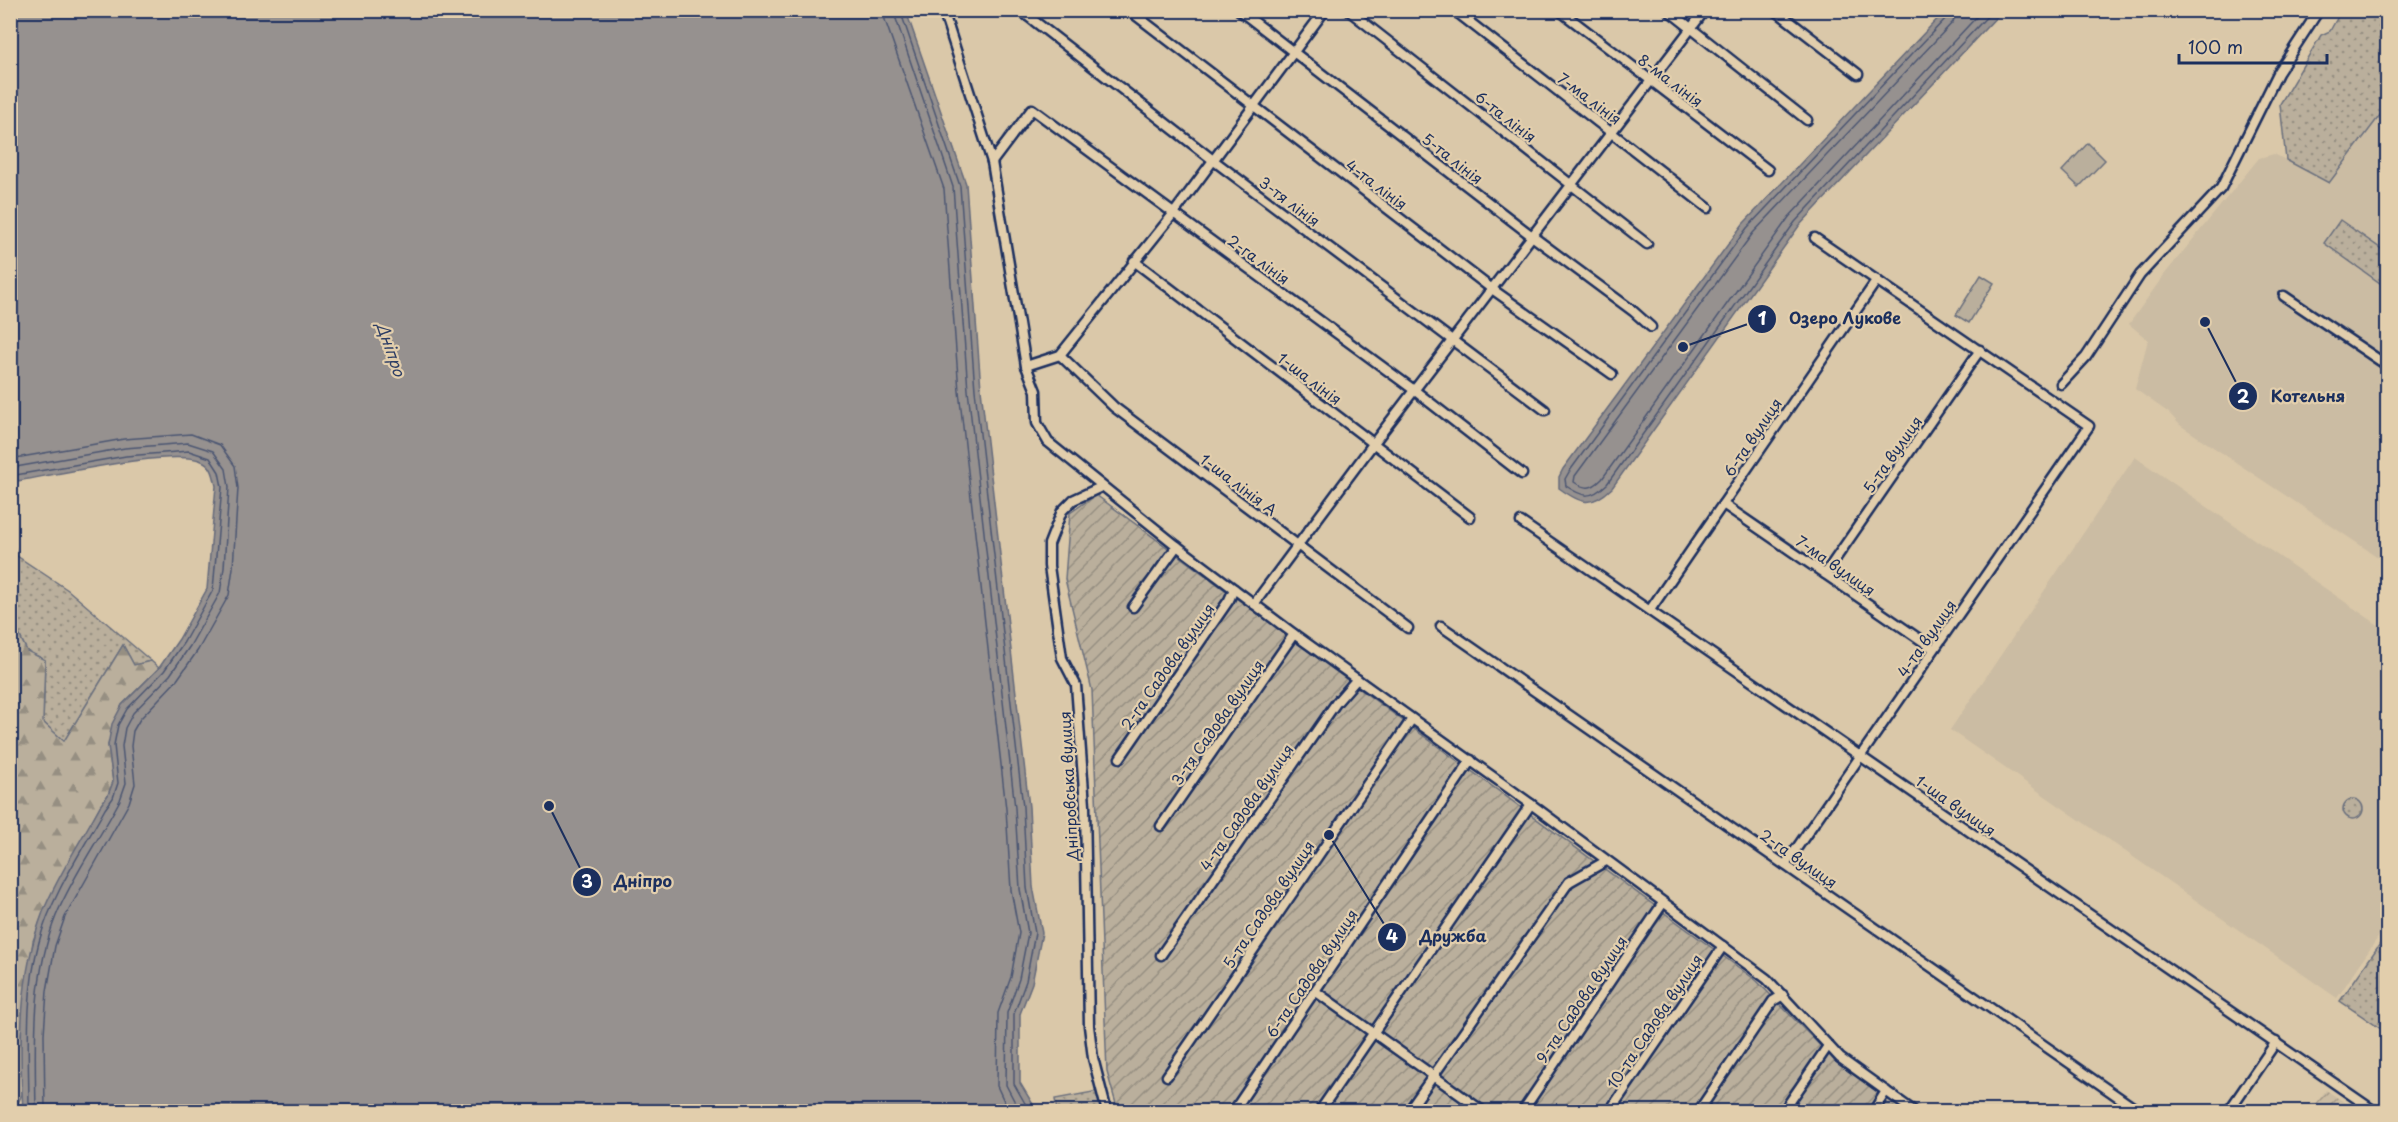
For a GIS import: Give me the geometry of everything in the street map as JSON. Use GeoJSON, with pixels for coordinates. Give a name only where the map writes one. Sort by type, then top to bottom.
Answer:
{"type":"FeatureCollection","features":[{"type":"Feature","properties":{"kind":"street"},"geometry":{"type":"LineString","coordinates":[[943,10],[992,162],[1026,366],[1036,391],[1037,423],[1048,442],[1101,487],[1294,634],[1471,760],[1767,979],[1828,1046],[1915,1112]]}},
{"type":"Feature","properties":{"kind":"street","name":"3-тя лінія"},"geometry":{"type":"LineString","coordinates":[[1020,10],[1545,410]]}},
{"type":"Feature","properties":{"kind":"street","name":"4-та лінія"},"geometry":{"type":"LineString","coordinates":[[1129,10],[1492,289],[1612,374]]}},
{"type":"Feature","properties":{"kind":"street","name":"5-та лінія"},"geometry":{"type":"LineString","coordinates":[[1239,10],[1651,327]]}},
{"type":"Feature","properties":{"kind":"street"},"geometry":{"type":"LineString","coordinates":[[1026,366],[1060,355],[1174,213],[1325,10]]}},
{"type":"Feature","properties":{"kind":"street","name":"6-та лінія"},"geometry":{"type":"LineString","coordinates":[[1348,10],[1647,244]]}},
{"type":"Feature","properties":{"kind":"street","name":"7-ма лінія"},"geometry":{"type":"LineString","coordinates":[[1454,10],[1708,208]]}},
{"type":"Feature","properties":{"kind":"street","name":"8-ма лінія"},"geometry":{"type":"LineString","coordinates":[[1559,10],[1768,170]]}},
{"type":"Feature","properties":{"kind":"street"},"geometry":{"type":"LineString","coordinates":[[1668,10],[1807,120]]}},
{"type":"Feature","properties":{"kind":"street"},"geometry":{"type":"LineString","coordinates":[[1254,604],[1414,390],[1705,10]]}},
{"type":"Feature","properties":{"kind":"street"},"geometry":{"type":"LineString","coordinates":[[1775,10],[1858,74]]}},
{"type":"Feature","properties":{"kind":"street"},"geometry":{"type":"LineString","coordinates":[[2061,384],[2086,357],[2140,274],[2222,188],[2278,73],[2319,10]]}},
{"type":"Feature","properties":{"kind":"street","name":"2-га лінія"},"geometry":{"type":"LineString","coordinates":[[992,162],[1032,109],[1414,390],[1522,474]]}},
{"type":"Feature","properties":{"kind":"street"},"geometry":{"type":"LineString","coordinates":[[1815,238],[1980,350]]}},
{"type":"Feature","properties":{"kind":"street","name":"1-ша лінія"},"geometry":{"type":"LineString","coordinates":[[1134,261],[1470,517]]}},
{"type":"Feature","properties":{"kind":"street","name":"6-та вулиця"},"geometry":{"type":"LineString","coordinates":[[1650,610],[1877,280]]}},
{"type":"Feature","properties":{"kind":"street"},"geometry":{"type":"LineString","coordinates":[[2284,296],[2388,366]]}},
{"type":"Feature","properties":{"kind":"street","name":"4-та вулиця"},"geometry":{"type":"LineString","coordinates":[[1785,865],[2089,426],[1980,350]]}},
{"type":"Feature","properties":{"kind":"street","name":"5-та вулиця"},"geometry":{"type":"LineString","coordinates":[[1825,574],[1980,350]]}},
{"type":"Feature","properties":{"kind":"street","name":"1-ша лінія А"},"geometry":{"type":"LineString","coordinates":[[1060,355],[1114,407],[1408,628]]}},
{"type":"Feature","properties":{"kind":"street","name":"Дніпровська вулиця"},"geometry":{"type":"LineString","coordinates":[[1101,487],[1073,500],[1062,511],[1049,544],[1049,566],[1062,658],[1076,685],[1084,805],[1089,1026],[1093,1058],[1107,1112]]}},
{"type":"Feature","properties":{"kind":"street","name":"7-ма вулиця"},"geometry":{"type":"LineString","coordinates":[[1723,504],[1934,649]]}},
{"type":"Feature","properties":{"kind":"street","name":"1-ша вулиця"},"geometry":{"type":"LineString","coordinates":[[1521,522],[2376,1112]]}},
{"type":"Feature","properties":{"kind":"street"},"geometry":{"type":"LineString","coordinates":[[1133,607],[1177,546]]}},
{"type":"Feature","properties":{"kind":"street","name":"2-га Садова вулиця"},"geometry":{"type":"LineString","coordinates":[[1120,758],[1229,600],[1234,589]]}},
{"type":"Feature","properties":{"kind":"street","name":"2-га вулиця"},"geometry":{"type":"LineString","coordinates":[[1442,626],[2140,1112]]}},
{"type":"Feature","properties":{"kind":"street","name":"3-тя Садова вулиця"},"geometry":{"type":"LineString","coordinates":[[1161,826],[1294,634]]}},
{"type":"Feature","properties":{"kind":"street","name":"4-та Садова вулиця"},"geometry":{"type":"LineString","coordinates":[[1161,955],[1336,703],[1357,679]]}},
{"type":"Feature","properties":{"kind":"street","name":"5-та Садова вулиця"},"geometry":{"type":"LineString","coordinates":[[1167,1076],[1412,718]]}},
{"type":"Feature","properties":{"kind":"street","name":"6-та Садова вулиця"},"geometry":{"type":"LineString","coordinates":[[1233,1112],[1471,760]]}},
{"type":"Feature","properties":{"kind":"street"},"geometry":{"type":"LineString","coordinates":[[1319,1112],[1531,804]]}},
{"type":"Feature","properties":{"kind":"street"},"geometry":{"type":"LineString","coordinates":[[1408,1112],[1569,882],[1606,861]]}},
{"type":"Feature","properties":{"kind":"street","name":"9-та Садова вулиця"},"geometry":{"type":"LineString","coordinates":[[1522,1112],[1663,903]]}},
{"type":"Feature","properties":{"kind":"street","name":"10-та Садова вулиця"},"geometry":{"type":"LineString","coordinates":[[1609,1112],[1723,946]]}},
{"type":"Feature","properties":{"kind":"street"},"geometry":{"type":"LineString","coordinates":[[1316,991],[1484,1112]]}},
{"type":"Feature","properties":{"kind":"street"},"geometry":{"type":"LineString","coordinates":[[1698,1112],[1773,1001],[1783,995]]}},
{"type":"Feature","properties":{"kind":"street"},"geometry":{"type":"LineString","coordinates":[[2228,1112],[2276,1042]]}},
{"type":"Feature","properties":{"kind":"street"},"geometry":{"type":"LineString","coordinates":[[1783,1112],[1828,1046]]}},
{"type":"Feature","properties":{"kind":"street"},"geometry":{"type":"LineString","coordinates":[[1873,1112],[1886,1092]]}},
{"type":"Feature","properties":{"kind":"shaded area"},"geometry":{"type":"Polygon","coordinates":[[[2387,106],[2387,563],[2180,425],[2169,413],[2135,389],[2148,340],[2129,324],[2164,275],[2259,158],[2274,154],[2329,182],[2387,106]]]}},
{"type":"Feature","properties":{"kind":"shaded area"},"geometry":{"type":"Polygon","coordinates":[[[2135,457],[2387,631],[2387,924],[2337,998],[1950,730],[2135,457]]]}},
{"type":"Feature","properties":{"kind":"shaded area"},"geometry":{"type":"Polygon","coordinates":[[[2326,1090],[2357,1111],[2311,1111],[2326,1090]]]}},
{"type":"Feature","properties":{"kind":"green space"},"geometry":{"type":"Polygon","coordinates":[[[2341,11],[2387,11],[2387,106],[2329,183],[2286,160],[2280,104],[2321,35],[2330,31],[2341,11]]]}},
{"type":"Feature","properties":{"kind":"green space"},"geometry":{"type":"Polygon","coordinates":[[[2088,143],[2105,160],[2079,187],[2062,171],[2088,143]]]}},
{"type":"Feature","properties":{"kind":"green space"},"geometry":{"type":"Polygon","coordinates":[[[2340,220],[2387,253],[2387,288],[2324,243],[2340,220]]]}},
{"type":"Feature","properties":{"kind":"green space"},"geometry":{"type":"Polygon","coordinates":[[[1981,275],[1994,283],[1969,323],[1956,315],[1981,275]]]}},
{"type":"Feature","properties":{"kind":"green space"},"geometry":{"type":"Polygon","coordinates":[[[1096,495],[1757,981],[1838,1064],[1905,1111],[1118,1111],[1107,1072],[1092,690],[1065,579],[1070,513],[1096,495]]]}},
{"type":"Feature","properties":{"kind":"green space"},"geometry":{"type":"Polygon","coordinates":[[[10,532],[17,556],[68,590],[151,661],[134,665],[123,645],[64,742],[43,722],[45,660],[27,651],[11,617],[10,532]]]}},
{"type":"Feature","properties":{"kind":"green space"},"geometry":{"type":"Polygon","coordinates":[[[10,617],[27,651],[45,660],[43,722],[64,741],[123,645],[134,665],[151,661],[159,668],[122,705],[108,745],[113,782],[45,908],[33,941],[21,1034],[22,1094],[14,1112],[10,1111],[10,617]]]}},
{"type":"Feature","properties":{"kind":"green space"},"geometry":{"type":"Polygon","coordinates":[[[2353,799],[2360,802],[2363,809],[2360,816],[2353,819],[2346,816],[2343,809],[2346,802],[2353,799]]]}},
{"type":"Feature","properties":{"kind":"green space"},"geometry":{"type":"Polygon","coordinates":[[[2387,934],[2387,1033],[2340,1001],[2387,934]]]}},
{"type":"Feature","properties":{"kind":"green space"},"geometry":{"type":"Polygon","coordinates":[[[1098,1091],[1103,1111],[1057,1111],[1055,1099],[1098,1091]]]}},
{"type":"Feature","properties":{"kind":"water"},"geometry":{"type":"Polygon","coordinates":[[[10,11],[906,11],[966,184],[981,389],[1029,807],[1033,887],[1042,933],[1032,983],[1020,1014],[1020,1083],[1037,1111],[23,1111],[21,1036],[25,985],[35,936],[55,885],[108,795],[113,782],[108,745],[112,724],[122,705],[159,668],[179,639],[207,589],[216,486],[213,473],[207,464],[189,458],[111,464],[11,482],[10,11]]]}},
{"type":"Feature","properties":{"kind":"water"},"geometry":{"type":"Polygon","coordinates":[[[1945,11],[2002,11],[1799,226],[1612,488],[1598,499],[1586,502],[1574,498],[1559,488],[1559,477],[1563,469],[1743,224],[1945,11]]]}},
{"type":"Feature","properties":{"kind":"place","name":"Котельня"},"geometry":{"type":"Point","coordinates":[2205,322]}},
{"type":"Feature","properties":{"kind":"place","name":"Озеро Лукове"},"geometry":{"type":"Point","coordinates":[1683,347]}},
{"type":"Feature","properties":{"kind":"place","name":"Дніпро"},"geometry":{"type":"Point","coordinates":[549,806]}},
{"type":"Feature","properties":{"kind":"place","name":"Дружба"},"geometry":{"type":"Point","coordinates":[1329,835]}}]}
